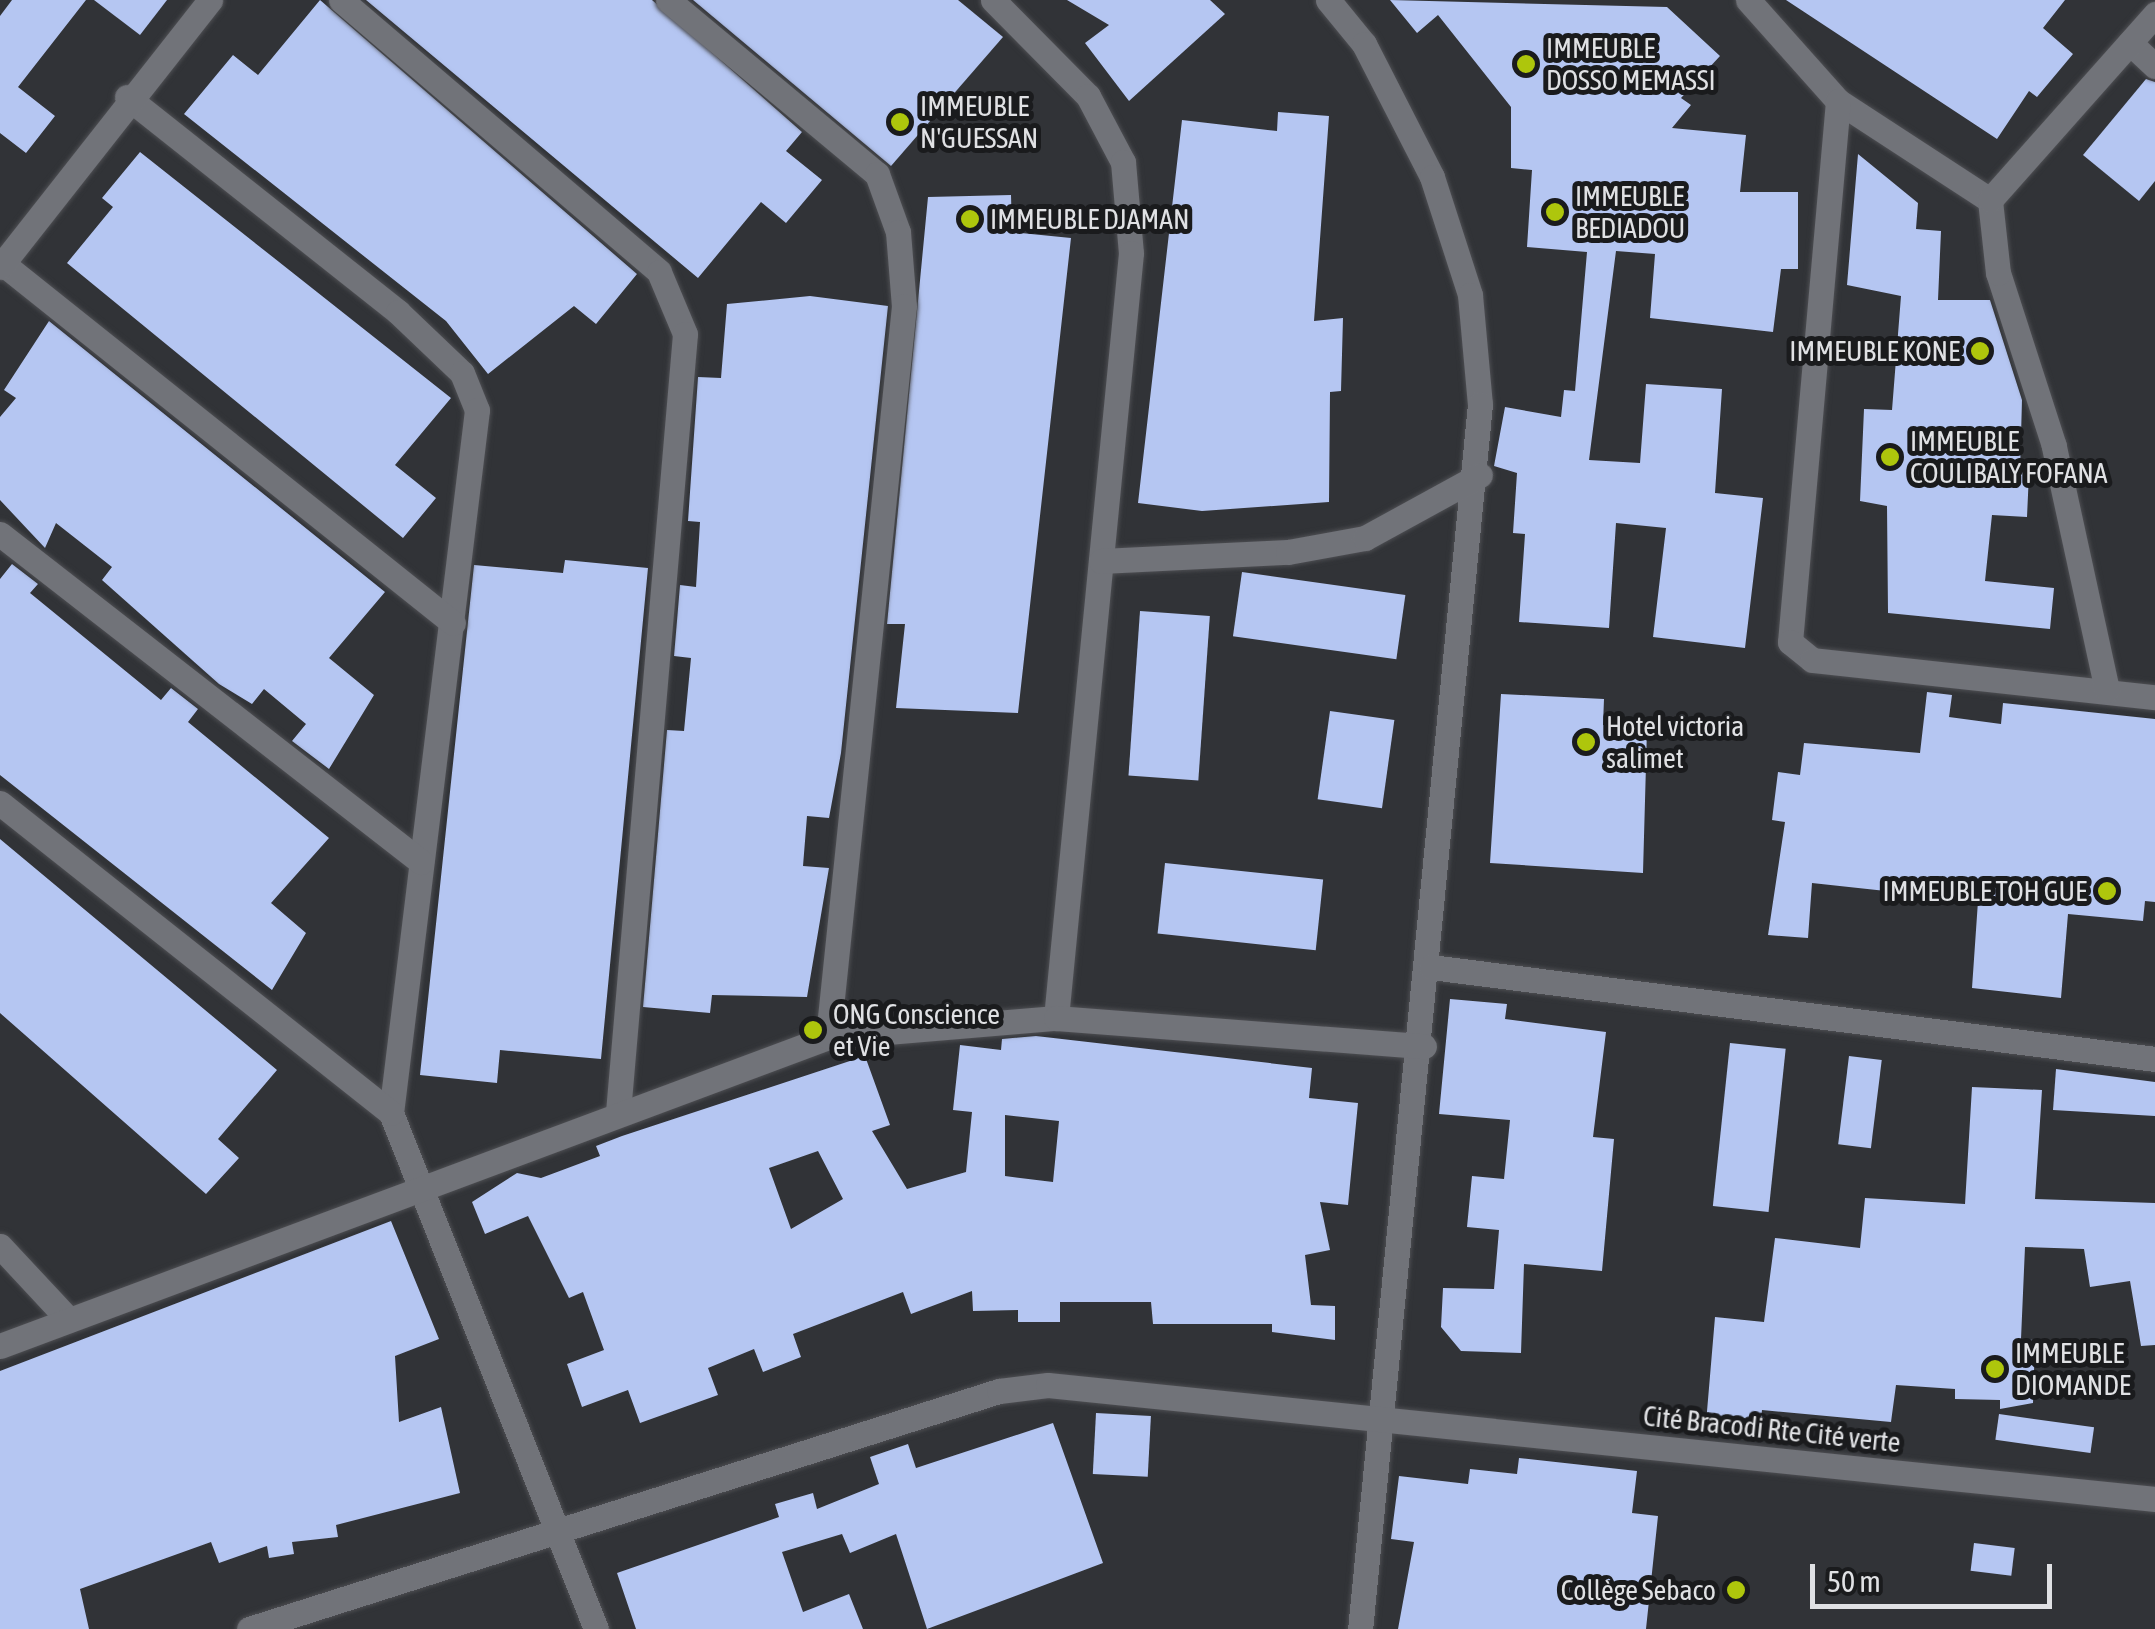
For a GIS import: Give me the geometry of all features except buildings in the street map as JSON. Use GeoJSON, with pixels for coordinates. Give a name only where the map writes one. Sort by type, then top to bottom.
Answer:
{"type":"FeatureCollection","features":[{"type":"Feature","properties":{"kind":"street"},"geometry":{"type":"LineString","coordinates":[[210,0],[127,96],[1,265],[453,623]]}},
{"type":"Feature","properties":{"kind":"street"},"geometry":{"type":"LineString","coordinates":[[341,0],[660,272],[685,334],[618,1114]]}},
{"type":"Feature","properties":{"kind":"street"},"geometry":{"type":"LineString","coordinates":[[668,0],[877,174],[898,232],[904,306],[828,1037]]}},
{"type":"Feature","properties":{"kind":"street"},"geometry":{"type":"LineString","coordinates":[[994,0],[1088,96],[1123,162],[1131,252],[1056,1018]]}},
{"type":"Feature","properties":{"kind":"street"},"geometry":{"type":"LineString","coordinates":[[1328,0],[1400,110],[1454,236],[1477,347],[1480,475],[1424,1046],[1360,1629]]}},
{"type":"Feature","properties":{"kind":"street"},"geometry":{"type":"LineString","coordinates":[[1748,0],[1838,102],[1990,200]]}},
{"type":"Feature","properties":{"kind":"street"},"geometry":{"type":"LineString","coordinates":[[2107,690],[2054,446],[1998,273],[1990,200],[2155,14]]}},
{"type":"Feature","properties":{"kind":"street"},"geometry":{"type":"LineString","coordinates":[[2130,43],[2155,66]]}},
{"type":"Feature","properties":{"kind":"street"},"geometry":{"type":"LineString","coordinates":[[127,96],[462,372],[477,410],[477,445],[420,862],[391,1114],[560,1527],[596,1629]]}},
{"type":"Feature","properties":{"kind":"street"},"geometry":{"type":"LineString","coordinates":[[1838,102],[1790,642],[1812,660],[2155,697]]}},
{"type":"Feature","properties":{"kind":"street"},"geometry":{"type":"LineString","coordinates":[[1101,562],[1288,552],[1366,538],[1480,475]]}},
{"type":"Feature","properties":{"kind":"street"},"geometry":{"type":"LineString","coordinates":[[0,534],[420,862]]}},
{"type":"Feature","properties":{"kind":"street"},"geometry":{"type":"LineString","coordinates":[[0,803],[391,1114]]}},
{"type":"Feature","properties":{"kind":"street"},"geometry":{"type":"LineString","coordinates":[[1431,966],[2155,1059]]}},
{"type":"Feature","properties":{"kind":"street"},"geometry":{"type":"LineString","coordinates":[[0,1346],[418,1186],[828,1037],[1056,1018],[1424,1046]]}},
{"type":"Feature","properties":{"kind":"street"},"geometry":{"type":"LineString","coordinates":[[0,1246],[69,1320]]}},
{"type":"Feature","properties":{"kind":"street","name":"Cité Bracodi Rte Cité verte"},"geometry":{"type":"LineString","coordinates":[[249,1629],[999,1390],[1048,1384],[2155,1499]]}},
{"type":"Feature","properties":{"kind":"place","name":"IMMEUBLE DOSSO MEMASSI"},"geometry":{"type":"Point","coordinates":[1526,64]}},
{"type":"Feature","properties":{"kind":"place","name":"IMMEUBLE N'GUESSAN"},"geometry":{"type":"Point","coordinates":[900,122]}},
{"type":"Feature","properties":{"kind":"place","name":"IMMEUBLE BEDIADOU"},"geometry":{"type":"Point","coordinates":[1555,212]}},
{"type":"Feature","properties":{"kind":"place","name":"IMMEUBLE DJAMAN"},"geometry":{"type":"Point","coordinates":[970,219]}},
{"type":"Feature","properties":{"kind":"place","name":"IMMEUBLE KONE"},"geometry":{"type":"Point","coordinates":[1980,351]}},
{"type":"Feature","properties":{"kind":"place","name":"IMMEUBLE COULIBALY FOFANA"},"geometry":{"type":"Point","coordinates":[1890,457]}},
{"type":"Feature","properties":{"kind":"place","name":"Hotel victoria salimet"},"geometry":{"type":"Point","coordinates":[1586,742]}},
{"type":"Feature","properties":{"kind":"place","name":"IMMEUBLE TOH GUE"},"geometry":{"type":"Point","coordinates":[2107,891]}},
{"type":"Feature","properties":{"kind":"place","name":"ONG Conscience et Vie"},"geometry":{"type":"Point","coordinates":[813,1030]}},
{"type":"Feature","properties":{"kind":"place","name":"IMMEUBLE DIOMANDE"},"geometry":{"type":"Point","coordinates":[1995,1369]}},
{"type":"Feature","properties":{"kind":"place","name":"Collège Sebaco"},"geometry":{"type":"Point","coordinates":[1736,1590]}}]}
